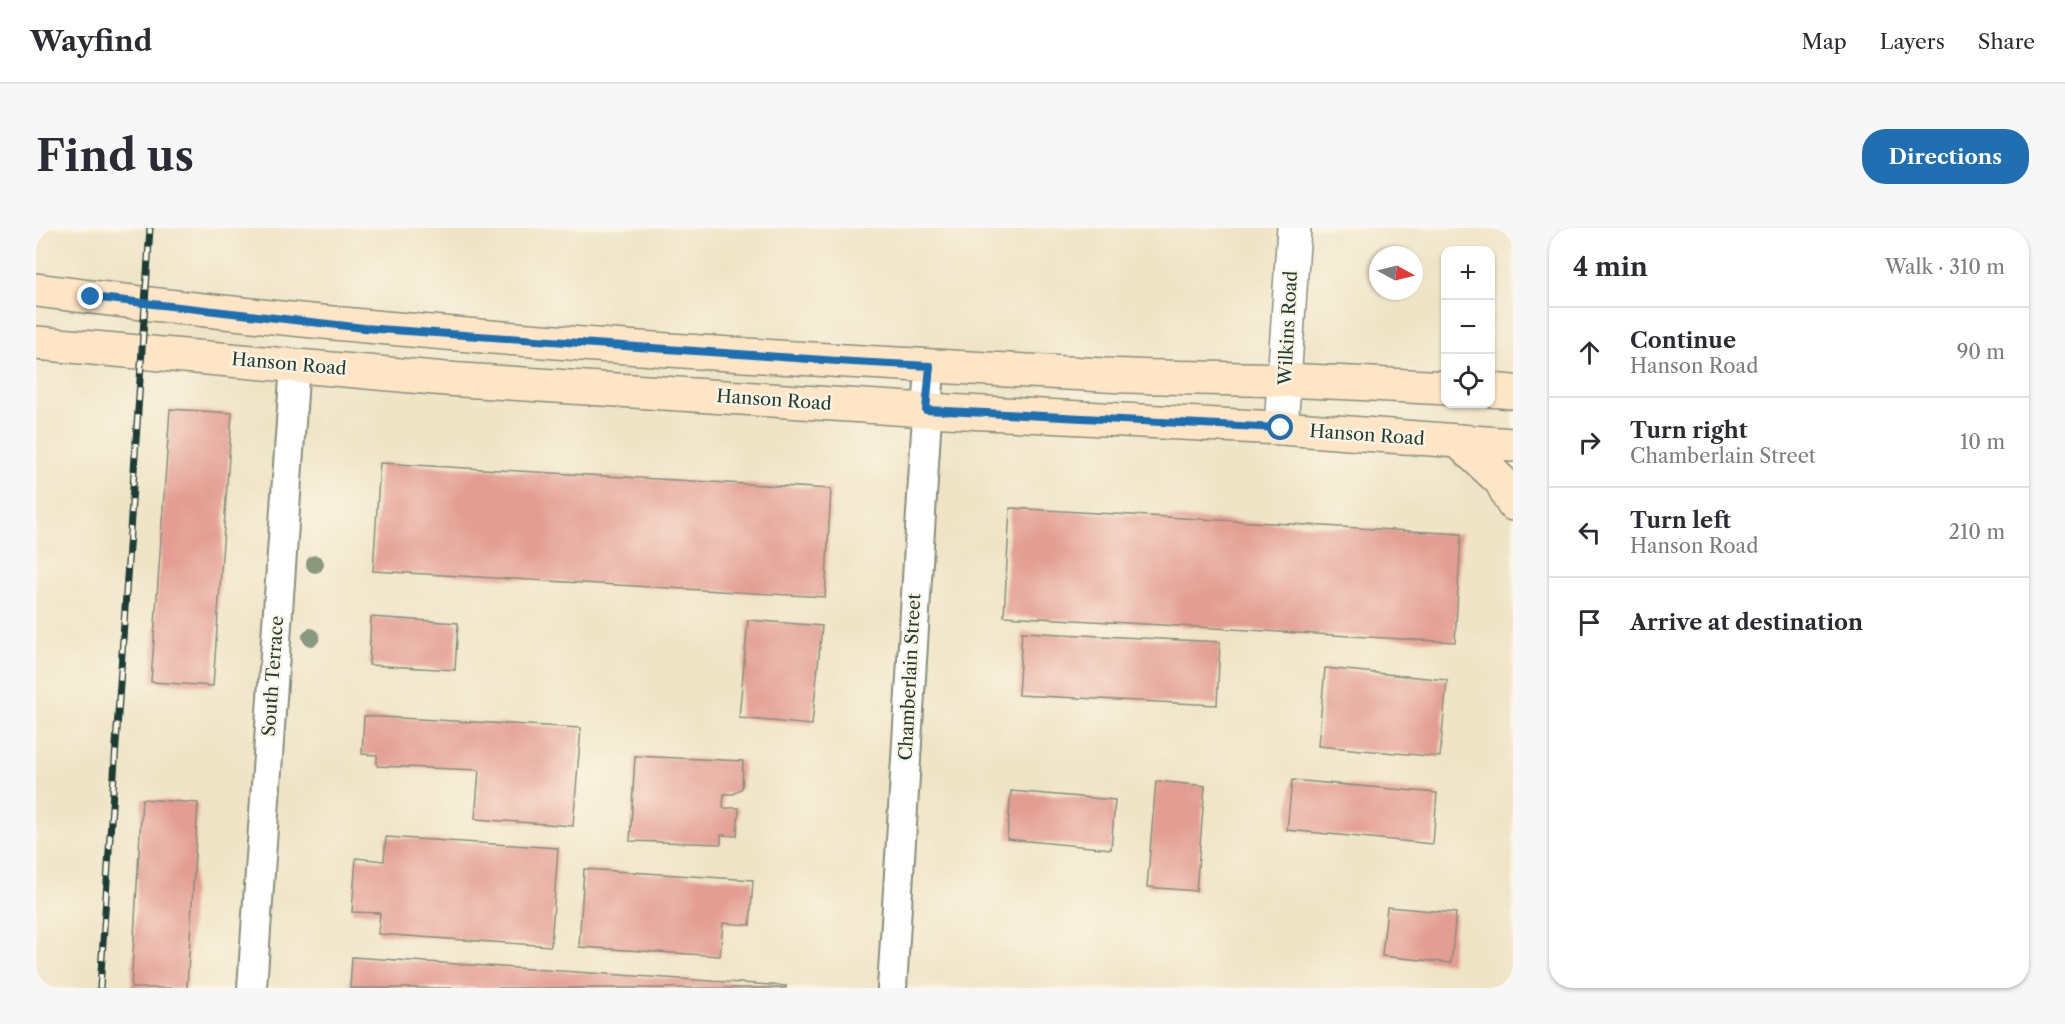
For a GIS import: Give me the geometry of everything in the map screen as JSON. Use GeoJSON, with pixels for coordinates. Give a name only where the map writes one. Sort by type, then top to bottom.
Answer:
{"type":"FeatureCollection","features":[{"type":"Feature","properties":{"kind":"main road"},"geometry":{"type":"LineString","coordinates":[[36,290],[364,328],[841,362],[1110,376],[1285,380],[1441,388]]}},
{"type":"Feature","properties":{"kind":"main road"},"geometry":{"type":"LineString","coordinates":[[295,364],[306,352],[322,342],[364,328]]}},
{"type":"Feature","properties":{"kind":"main road","name":"Hanson Road"},"geometry":{"type":"LineString","coordinates":[[36,343],[446,379],[926,410],[1281,428],[1513,445]]}},
{"type":"Feature","properties":{"kind":"main road"},"geometry":{"type":"LineString","coordinates":[[1495,390],[1513,392]]}},
{"type":"Feature","properties":{"kind":"main road"},"geometry":{"type":"LineString","coordinates":[[1458,441],[1502,482],[1513,504]]}},
{"type":"Feature","properties":{"kind":"street","name":"Wilkins Road"},"geometry":{"type":"LineString","coordinates":[[1281,428],[1294,228]]}},
{"type":"Feature","properties":{"kind":"street","name":"South Terrace"},"geometry":{"type":"LineString","coordinates":[[252,988],[295,364]]}},
{"type":"Feature","properties":{"kind":"street","name":"Chamberlain Street"},"geometry":{"type":"LineString","coordinates":[[892,988],[930,366]]}},
{"type":"Feature","properties":{"kind":"building"},"geometry":{"type":"Polygon","coordinates":[[[170,409],[232,413],[213,686],[151,682],[170,409]]]}},
{"type":"Feature","properties":{"kind":"building"},"geometry":{"type":"Polygon","coordinates":[[[380,463],[831,489],[825,597],[373,571],[380,463]]]}},
{"type":"Feature","properties":{"kind":"building"},"geometry":{"type":"Polygon","coordinates":[[[1010,508],[1461,534],[1455,642],[1004,616],[1010,508]]]}},
{"type":"Feature","properties":{"kind":"building"},"geometry":{"type":"Polygon","coordinates":[[[371,617],[458,623],[455,670],[369,665],[371,617]]]}},
{"type":"Feature","properties":{"kind":"building"},"geometry":{"type":"Polygon","coordinates":[[[748,620],[822,626],[812,725],[739,718],[748,620]]]}},
{"type":"Feature","properties":{"kind":"building"},"geometry":{"type":"Polygon","coordinates":[[[1022,632],[1220,642],[1217,705],[1018,695],[1022,632]]]}},
{"type":"Feature","properties":{"kind":"building"},"geometry":{"type":"Polygon","coordinates":[[[1325,668],[1447,680],[1440,757],[1318,746],[1325,668]]]}},
{"type":"Feature","properties":{"kind":"building"},"geometry":{"type":"Polygon","coordinates":[[[364,716],[581,728],[573,826],[475,819],[479,770],[377,766],[377,755],[362,754],[364,716]]]}},
{"type":"Feature","properties":{"kind":"building"},"geometry":{"type":"Polygon","coordinates":[[[635,756],[743,761],[742,788],[734,794],[724,794],[723,808],[739,808],[737,836],[721,835],[721,844],[630,841],[635,756]]]}},
{"type":"Feature","properties":{"kind":"building"},"geometry":{"type":"Polygon","coordinates":[[[1292,780],[1437,793],[1433,844],[1287,830],[1292,780]]]}},
{"type":"Feature","properties":{"kind":"building"},"geometry":{"type":"Polygon","coordinates":[[[1156,781],[1205,786],[1196,891],[1147,887],[1156,781]]]}},
{"type":"Feature","properties":{"kind":"building"},"geometry":{"type":"Polygon","coordinates":[[[1011,791],[1115,800],[1111,849],[1007,839],[1011,791]]]}},
{"type":"Feature","properties":{"kind":"building"},"geometry":{"type":"Polygon","coordinates":[[[142,799],[198,803],[187,988],[131,988],[142,799]]]}},
{"type":"Feature","properties":{"kind":"building"},"geometry":{"type":"Polygon","coordinates":[[[386,837],[558,848],[551,946],[378,934],[380,913],[352,912],[356,858],[384,861],[386,837]]]}},
{"type":"Feature","properties":{"kind":"building"},"geometry":{"type":"Polygon","coordinates":[[[584,869],[753,880],[750,925],[723,923],[720,956],[579,947],[584,869]]]}},
{"type":"Feature","properties":{"kind":"building"},"geometry":{"type":"Polygon","coordinates":[[[1387,907],[1456,913],[1451,963],[1382,956],[1387,907]]]}},
{"type":"Feature","properties":{"kind":"building"},"geometry":{"type":"Polygon","coordinates":[[[352,957],[786,986],[786,988],[350,988],[352,957]]]}},
{"type":"Feature","properties":{"kind":"railway"},"geometry":{"type":"LineString","coordinates":[[100,988],[150,228]]}},
{"type":"Feature","properties":{"kind":"route"},"geometry":{"type":"LineString","coordinates":[[91,297],[364,328],[930,366],[926,410],[1281,428]]}}]}
